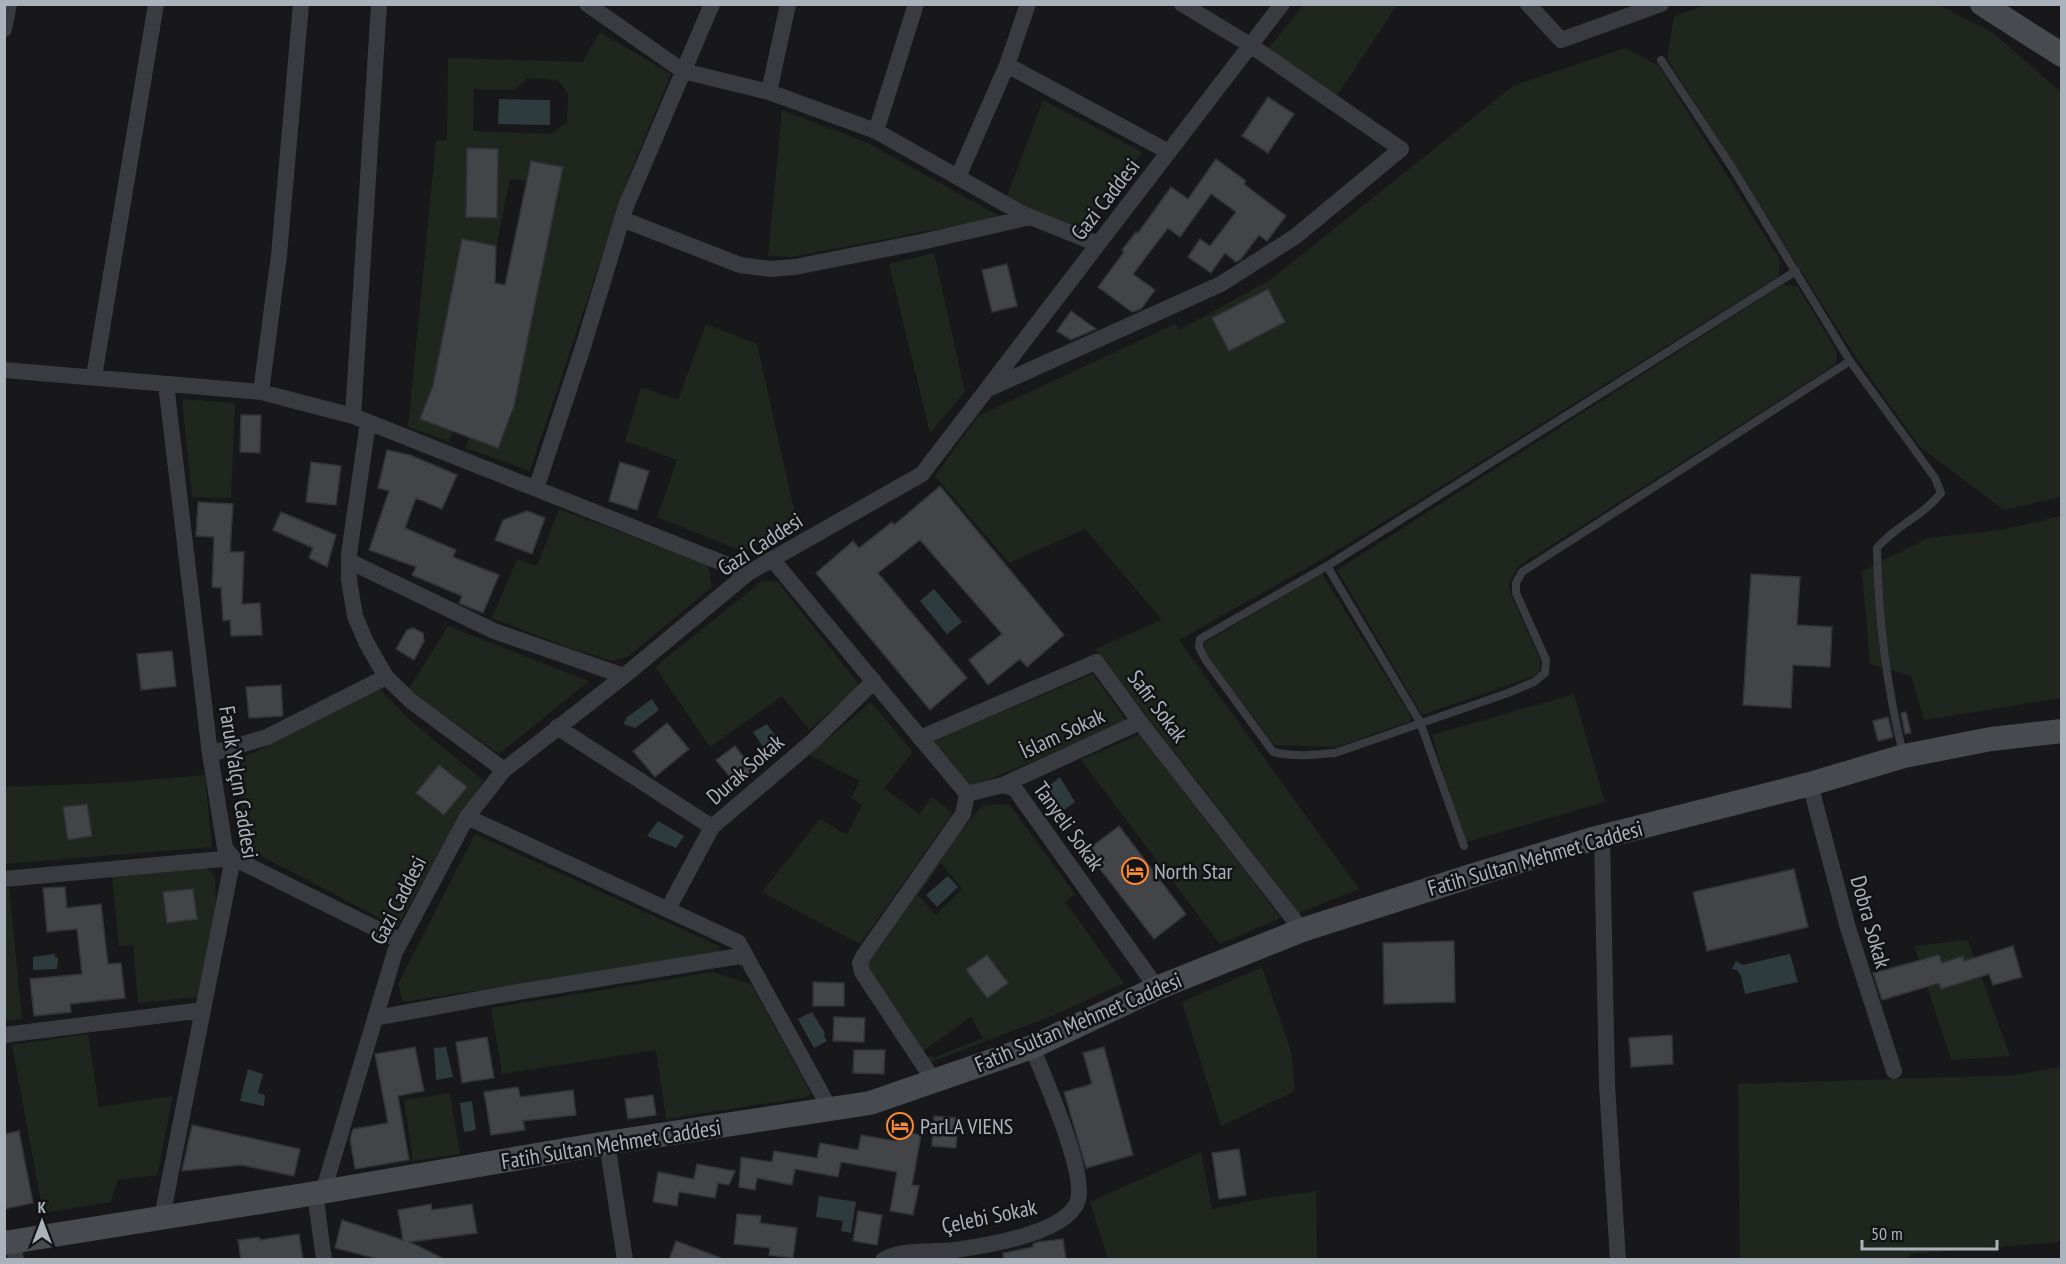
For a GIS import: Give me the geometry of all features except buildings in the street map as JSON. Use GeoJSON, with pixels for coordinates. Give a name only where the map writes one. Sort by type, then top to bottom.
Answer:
{"type":"FeatureCollection","features":[{"type":"Feature","properties":{"kind":"street"},"geometry":{"type":"LineString","coordinates":[[4,29],[9,4]]}},
{"type":"Feature","properties":{"kind":"street"},"geometry":{"type":"LineString","coordinates":[[94,377],[156,4]]}},
{"type":"Feature","properties":{"kind":"street"},"geometry":{"type":"LineString","coordinates":[[261,392],[279,255],[301,4]]}},
{"type":"Feature","properties":{"kind":"street"},"geometry":{"type":"LineString","coordinates":[[379,4],[361,419],[349,580],[355,616],[366,642],[386,677],[411,700],[504,770]]}},
{"type":"Feature","properties":{"kind":"street"},"geometry":{"type":"LineString","coordinates":[[587,4],[683,71],[769,92],[876,130],[1030,217],[1098,244]]}},
{"type":"Feature","properties":{"kind":"street"},"geometry":{"type":"LineString","coordinates":[[536,489],[622,219],[653,140],[712,4]]}},
{"type":"Feature","properties":{"kind":"street"},"geometry":{"type":"LineString","coordinates":[[769,92],[788,4]]}},
{"type":"Feature","properties":{"kind":"street"},"geometry":{"type":"LineString","coordinates":[[876,130],[916,4]]}},
{"type":"Feature","properties":{"kind":"street"},"geometry":{"type":"LineString","coordinates":[[958,177],[1007,65],[1028,4]]}},
{"type":"Feature","properties":{"kind":"street"},"geometry":{"type":"LineString","coordinates":[[986,390],[1221,284],[1296,236],[1401,149],[1251,45],[1182,4]]}},
{"type":"Feature","properties":{"kind":"street","name":"Gazi Caddesi"},"geometry":{"type":"LineString","coordinates":[[319,1192],[395,952],[467,817],[504,770],[624,676],[748,573],[922,474],[1282,4]]}},
{"type":"Feature","properties":{"kind":"street"},"geometry":{"type":"LineString","coordinates":[[1528,4],[1561,40],[1661,4]]}},
{"type":"Feature","properties":{"kind":"street"},"geometry":{"type":"LineString","coordinates":[[1982,4],[2061,56]]}},
{"type":"Feature","properties":{"kind":"street"},"geometry":{"type":"LineString","coordinates":[[1007,65],[1169,152]]}},
{"type":"Feature","properties":{"kind":"street"},"geometry":{"type":"LineString","coordinates":[[622,219],[740,265],[770,269],[795,267],[921,242],[1030,217]]}},
{"type":"Feature","properties":{"kind":"street"},"geometry":{"type":"LineString","coordinates":[[4,370],[261,392],[361,419],[748,573]]}},
{"type":"Feature","properties":{"kind":"street","name":"Faruk Yalçın Caddesi"},"geometry":{"type":"LineString","coordinates":[[162,1217],[233,858],[225,848],[210,754],[166,384]]}},
{"type":"Feature","properties":{"kind":"street"},"geometry":{"type":"LineString","coordinates":[[772,559],[967,794],[963,814],[860,963],[862,972],[934,1081]]}},
{"type":"Feature","properties":{"kind":"street"},"geometry":{"type":"LineString","coordinates":[[349,561],[494,631],[624,676]]}},
{"type":"Feature","properties":{"kind":"street","name":"Safir Sokak"},"geometry":{"type":"LineString","coordinates":[[920,738],[1096,662],[1302,930]]}},
{"type":"Feature","properties":{"kind":"street"},"geometry":{"type":"LineString","coordinates":[[210,754],[267,737],[386,677]]}},
{"type":"Feature","properties":{"kind":"street","name":"Durak Sokak"},"geometry":{"type":"LineString","coordinates":[[668,909],[712,827],[813,741],[874,681]]}},
{"type":"Feature","properties":{"kind":"street","name":"İslam Sokak"},"geometry":{"type":"LineString","coordinates":[[1003,785],[1140,722]]}},
{"type":"Feature","properties":{"kind":"street"},"geometry":{"type":"LineString","coordinates":[[557,727],[712,827]]}},
{"type":"Feature","properties":{"kind":"street","name":"Fatih Sultan Mehmet Caddesi"},"geometry":{"type":"LineString","coordinates":[[11,1248],[162,1217],[607,1143],[870,1103],[1032,1047],[1157,988],[1302,930],[1463,878],[1602,837],[1810,784],[1904,756],[1990,739],[2061,730]]}},
{"type":"Feature","properties":{"kind":"street","name":"Dobra Sokak"},"geometry":{"type":"LineString","coordinates":[[1810,784],[1848,928],[1894,1071]]}},
{"type":"Feature","properties":{"kind":"street","name":"Tanyeli Sokak"},"geometry":{"type":"LineString","coordinates":[[967,794],[1003,785],[1015,789],[1157,988]]}},
{"type":"Feature","properties":{"kind":"street"},"geometry":{"type":"LineString","coordinates":[[467,817],[738,942],[830,1109]]}},
{"type":"Feature","properties":{"kind":"street"},"geometry":{"type":"LineString","coordinates":[[1602,837],[1607,1085],[1618,1260]]}},
{"type":"Feature","properties":{"kind":"street"},"geometry":{"type":"LineString","coordinates":[[4,879],[233,858],[401,941]]}},
{"type":"Feature","properties":{"kind":"street"},"geometry":{"type":"LineString","coordinates":[[375,1018],[740,956],[748,960]]}},
{"type":"Feature","properties":{"kind":"street"},"geometry":{"type":"LineString","coordinates":[[4,1035],[203,1010]]}},
{"type":"Feature","properties":{"kind":"street","name":"Çelebi Sokak"},"geometry":{"type":"LineString","coordinates":[[883,1260],[910,1252],[953,1250],[984,1245],[1027,1234],[1056,1224],[1074,1207],[1078,1200],[1079,1183],[1068,1140],[1032,1047]]}},
{"type":"Feature","properties":{"kind":"street"},"geometry":{"type":"LineString","coordinates":[[607,1143],[625,1260]]}},
{"type":"Feature","properties":{"kind":"street"},"geometry":{"type":"LineString","coordinates":[[319,1192],[324,1260]]}},
{"type":"Feature","properties":{"kind":"lane"},"geometry":{"type":"LineString","coordinates":[[1661,60],[1731,166],[1850,361],[1935,478],[1941,493],[1931,506],[1887,536],[1877,548],[1878,594],[1898,731],[1904,756]]}},
{"type":"Feature","properties":{"kind":"lane"},"geometry":{"type":"LineString","coordinates":[[1796,271],[1327,566],[1200,639],[1199,647],[1204,659],[1273,752],[1286,755],[1335,753],[1534,682],[1545,673],[1546,660],[1516,593],[1516,583],[1522,572],[1850,361]]}},
{"type":"Feature","properties":{"kind":"lane"},"geometry":{"type":"LineString","coordinates":[[1327,566],[1420,722],[1464,846]]}},
{"type":"Feature","properties":{"kind":"shaded area"},"geometry":{"type":"Polygon","coordinates":[[[1303,5],[1397,5],[1336,97],[1268,49],[1303,5]]]}},
{"type":"Feature","properties":{"kind":"shaded area"},"geometry":{"type":"Polygon","coordinates":[[[1707,5],[1939,5],[1992,32],[2061,92],[2061,497],[2004,510],[1920,447],[1856,358],[1667,59],[1674,16],[1707,5]]]}},
{"type":"Feature","properties":{"kind":"shaded area"},"geometry":{"type":"Polygon","coordinates":[[[600,32],[671,74],[628,178],[530,471],[466,448],[481,402],[526,181],[510,179],[465,400],[449,442],[408,427],[436,141],[447,140],[448,58],[582,62],[600,32]],[[527,78],[515,90],[474,89],[473,131],[550,134],[567,122],[568,94],[558,80],[527,78]]]}},
{"type":"Feature","properties":{"kind":"shaded area"},"geometry":{"type":"Polygon","coordinates":[[[1625,48],[1659,66],[1780,260],[1779,276],[1321,560],[1179,640],[1359,889],[1299,913],[1095,649],[1162,620],[1085,529],[1009,563],[935,476],[978,416],[1175,324],[1179,330],[1270,280],[1513,86],[1625,48]]]}},
{"type":"Feature","properties":{"kind":"shaded area"},"geometry":{"type":"Polygon","coordinates":[[[499,99],[550,100],[550,125],[498,124],[499,99]]]}},
{"type":"Feature","properties":{"kind":"shaded area"},"geometry":{"type":"Polygon","coordinates":[[[1043,100],[1142,152],[1082,229],[1031,209],[1007,196],[1043,100]]]}},
{"type":"Feature","properties":{"kind":"shaded area"},"geometry":{"type":"Polygon","coordinates":[[[782,110],[868,143],[1001,217],[792,257],[768,256],[782,110]]]}},
{"type":"Feature","properties":{"kind":"shaded area"},"geometry":{"type":"Polygon","coordinates":[[[934,253],[965,392],[930,433],[889,264],[934,253]]]}},
{"type":"Feature","properties":{"kind":"shaded area"},"geometry":{"type":"Polygon","coordinates":[[[1782,285],[1797,286],[1837,351],[1836,364],[1519,566],[1509,584],[1511,595],[1540,659],[1540,672],[1532,677],[1422,715],[1337,570],[1782,285]]]}},
{"type":"Feature","properties":{"kind":"shaded area"},"geometry":{"type":"Polygon","coordinates":[[[706,324],[757,344],[797,523],[744,552],[657,517],[677,460],[625,441],[641,387],[678,400],[706,324]]]}},
{"type":"Feature","properties":{"kind":"shaded area"},"geometry":{"type":"Polygon","coordinates":[[[182,399],[235,403],[231,498],[192,497],[182,399]]]}},
{"type":"Feature","properties":{"kind":"shaded area"},"geometry":{"type":"Polygon","coordinates":[[[559,509],[708,565],[712,587],[629,656],[612,661],[567,647],[492,618],[517,559],[537,566],[559,509]]]}},
{"type":"Feature","properties":{"kind":"shaded area"},"geometry":{"type":"Polygon","coordinates":[[[2061,516],[2061,698],[1924,720],[1911,676],[1870,664],[1862,571],[1928,538],[2001,530],[2061,516]]]}},
{"type":"Feature","properties":{"kind":"shaded area"},"geometry":{"type":"Polygon","coordinates":[[[1322,574],[1409,713],[1411,721],[1337,747],[1274,745],[1206,654],[1204,643],[1322,574]]]}},
{"type":"Feature","properties":{"kind":"shaded area"},"geometry":{"type":"Polygon","coordinates":[[[763,580],[778,582],[860,686],[809,730],[782,696],[710,747],[655,667],[763,580]]]}},
{"type":"Feature","properties":{"kind":"shaded area"},"geometry":{"type":"Polygon","coordinates":[[[934,589],[962,622],[947,634],[920,601],[934,589]]]}},
{"type":"Feature","properties":{"kind":"shaded area"},"geometry":{"type":"Polygon","coordinates":[[[448,626],[589,681],[499,754],[408,690],[448,626]]]}},
{"type":"Feature","properties":{"kind":"shaded area"},"geometry":{"type":"Polygon","coordinates":[[[1093,674],[1127,722],[969,788],[932,741],[1093,674]]]}},
{"type":"Feature","properties":{"kind":"shaded area"},"geometry":{"type":"Polygon","coordinates":[[[379,688],[411,721],[484,781],[464,810],[397,927],[246,848],[235,762],[379,688]]]}},
{"type":"Feature","properties":{"kind":"shaded area"},"geometry":{"type":"Polygon","coordinates":[[[1574,694],[1605,802],[1463,843],[1432,735],[1574,694]]]}},
{"type":"Feature","properties":{"kind":"shaded area"},"geometry":{"type":"Polygon","coordinates":[[[652,699],[659,710],[635,728],[624,724],[626,718],[652,699]]]}},
{"type":"Feature","properties":{"kind":"shaded area"},"geometry":{"type":"Polygon","coordinates":[[[871,702],[913,752],[884,788],[919,814],[932,797],[953,813],[860,944],[762,892],[820,819],[847,835],[862,805],[851,798],[860,781],[809,755],[871,702]]]}},
{"type":"Feature","properties":{"kind":"shaded area"},"geometry":{"type":"Polygon","coordinates":[[[767,724],[781,744],[767,753],[753,732],[767,724]]]}},
{"type":"Feature","properties":{"kind":"shaded area"},"geometry":{"type":"Polygon","coordinates":[[[1140,734],[1281,918],[1220,944],[1081,760],[1140,734]]]}},
{"type":"Feature","properties":{"kind":"shaded area"},"geometry":{"type":"Polygon","coordinates":[[[205,775],[212,847],[5,864],[4,787],[110,783],[205,775]]]}},
{"type":"Feature","properties":{"kind":"shaded area"},"geometry":{"type":"Polygon","coordinates":[[[1060,777],[1075,802],[1061,812],[1045,789],[1060,777]]]}},
{"type":"Feature","properties":{"kind":"shaded area"},"geometry":{"type":"Polygon","coordinates":[[[1009,804],[1075,894],[1065,902],[1124,983],[1057,1014],[931,1062],[928,1057],[933,1058],[983,1038],[971,1017],[923,1051],[865,971],[868,959],[939,856],[983,805],[1009,804]],[[941,863],[918,895],[936,915],[962,889],[941,863]]]}},
{"type":"Feature","properties":{"kind":"shaded area"},"geometry":{"type":"Polygon","coordinates":[[[658,821],[684,836],[676,848],[647,836],[658,821]]]}},
{"type":"Feature","properties":{"kind":"shaded area"},"geometry":{"type":"Polygon","coordinates":[[[475,834],[719,946],[719,953],[403,1002],[398,984],[475,834]]]}},
{"type":"Feature","properties":{"kind":"shaded area"},"geometry":{"type":"Polygon","coordinates":[[[207,868],[215,877],[216,904],[199,997],[138,1003],[133,945],[119,946],[112,877],[207,868]]]}},
{"type":"Feature","properties":{"kind":"shaded area"},"geometry":{"type":"Polygon","coordinates":[[[948,876],[958,887],[937,907],[926,895],[948,876]]]}},
{"type":"Feature","properties":{"kind":"shaded area"},"geometry":{"type":"Polygon","coordinates":[[[5,888],[9,888],[22,1019],[5,1021],[5,888]]]}},
{"type":"Feature","properties":{"kind":"shaded area"},"geometry":{"type":"Polygon","coordinates":[[[1968,940],[2010,1056],[1951,1060],[1914,946],[1968,940]]]}},
{"type":"Feature","properties":{"kind":"shaded area"},"geometry":{"type":"Polygon","coordinates":[[[55,954],[58,958],[57,969],[33,970],[33,957],[55,954]]]}},
{"type":"Feature","properties":{"kind":"shaded area"},"geometry":{"type":"Polygon","coordinates":[[[1790,954],[1798,982],[1745,994],[1741,976],[1737,970],[1732,969],[1736,961],[1743,965],[1790,954]]]}},
{"type":"Feature","properties":{"kind":"shaded area"},"geometry":{"type":"Polygon","coordinates":[[[1262,967],[1291,1051],[1295,1091],[1221,1126],[1182,1002],[1262,967]]]}},
{"type":"Feature","properties":{"kind":"shaded area"},"geometry":{"type":"Polygon","coordinates":[[[712,972],[751,984],[811,1093],[808,1097],[666,1119],[656,1050],[502,1074],[491,1008],[712,972]]]}},
{"type":"Feature","properties":{"kind":"shaded area"},"geometry":{"type":"Polygon","coordinates":[[[812,1012],[825,1033],[827,1041],[814,1048],[798,1019],[812,1012]]]}},
{"type":"Feature","properties":{"kind":"shaded area"},"geometry":{"type":"Polygon","coordinates":[[[88,1034],[99,1107],[173,1096],[157,1175],[118,1180],[111,1202],[43,1213],[12,1045],[88,1034]]]}},
{"type":"Feature","properties":{"kind":"shaded area"},"geometry":{"type":"Polygon","coordinates":[[[446,1047],[453,1077],[436,1080],[434,1048],[446,1047]]]}},
{"type":"Feature","properties":{"kind":"shaded area"},"geometry":{"type":"Polygon","coordinates":[[[2061,1066],[2062,1231],[2059,1242],[1910,1254],[1909,1259],[1716,1260],[1740,1257],[1738,1084],[2019,1075],[2061,1066]]]}},
{"type":"Feature","properties":{"kind":"shaded area"},"geometry":{"type":"Polygon","coordinates":[[[248,1069],[263,1074],[258,1093],[265,1095],[264,1106],[240,1101],[248,1069]]]}},
{"type":"Feature","properties":{"kind":"shaded area"},"geometry":{"type":"Polygon","coordinates":[[[450,1093],[460,1154],[413,1161],[404,1100],[450,1093]]]}},
{"type":"Feature","properties":{"kind":"shaded area"},"geometry":{"type":"Polygon","coordinates":[[[472,1101],[476,1130],[464,1132],[460,1103],[472,1101]]]}},
{"type":"Feature","properties":{"kind":"shaded area"},"geometry":{"type":"Polygon","coordinates":[[[1201,1152],[1212,1209],[1316,1191],[1317,1259],[1108,1259],[1090,1202],[1201,1152]]]}},
{"type":"Feature","properties":{"kind":"shaded area"},"geometry":{"type":"Polygon","coordinates":[[[819,1196],[856,1202],[851,1233],[841,1231],[843,1221],[816,1217],[819,1196]]]}},
{"type":"Feature","properties":{"kind":"place","name":"North Star"},"geometry":{"type":"Point","coordinates":[1135,871]}},
{"type":"Feature","properties":{"kind":"place","name":"ParLA VIENS"},"geometry":{"type":"Point","coordinates":[900,1126]}}]}
